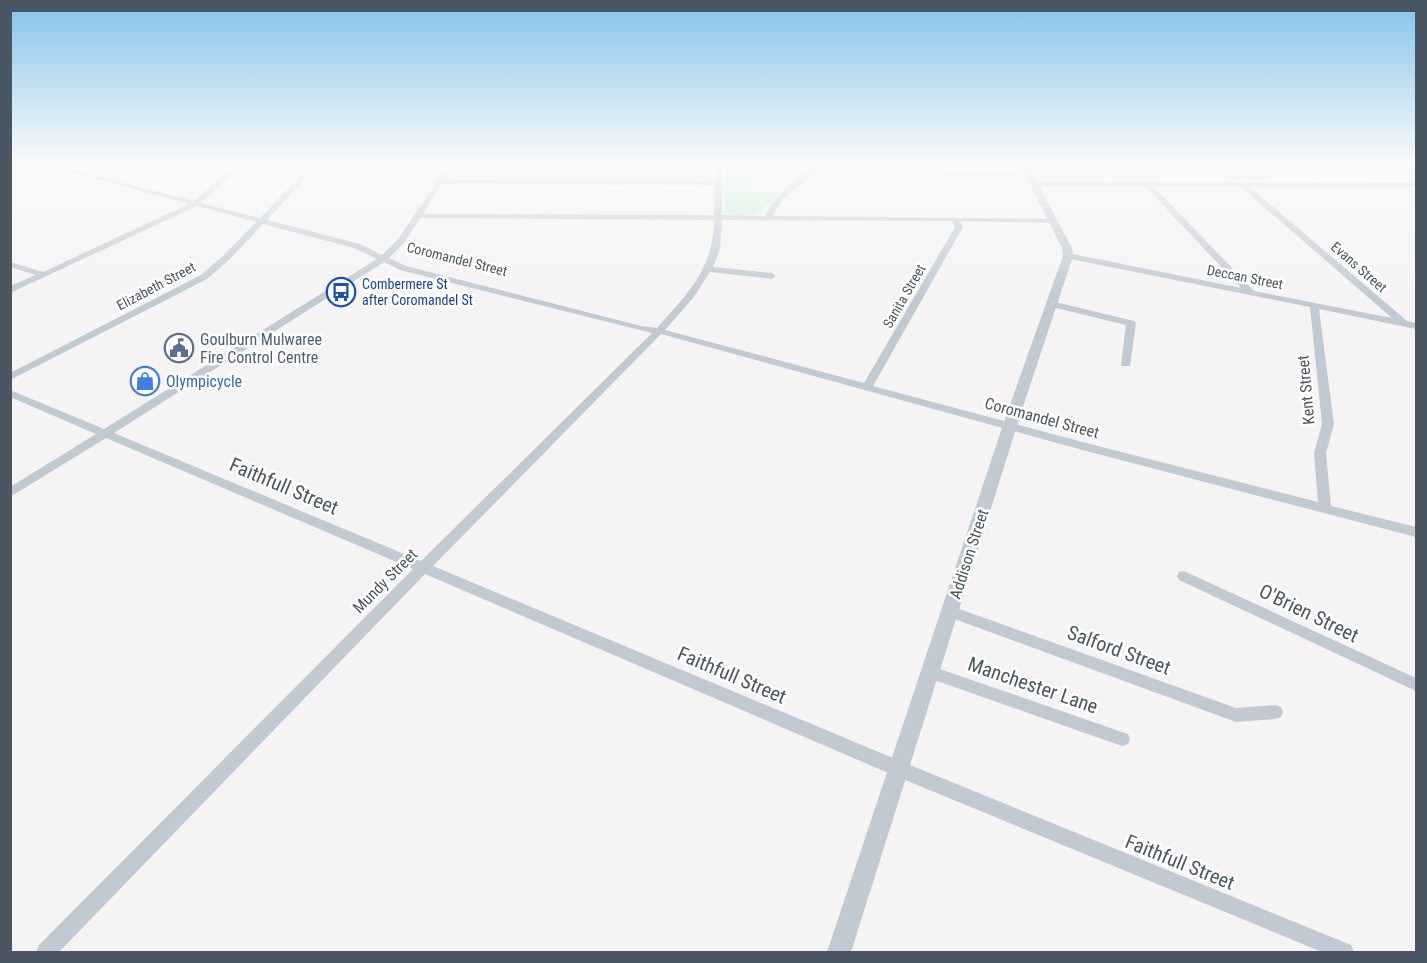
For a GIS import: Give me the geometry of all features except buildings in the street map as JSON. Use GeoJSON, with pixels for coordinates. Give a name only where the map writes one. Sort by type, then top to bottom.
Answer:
{"type":"FeatureCollection","features":[{"type":"Feature","properties":{"kind":"street"},"geometry":{"type":"LineString","coordinates":[[10,290],[187,208]]}},
{"type":"Feature","properties":{"kind":"street","name":"Coromandel Street"},"geometry":{"type":"LineString","coordinates":[[216,208],[357,246],[384,258],[581,310],[641,329],[659,331],[1416,532]]}},
{"type":"Feature","properties":{"kind":"street","name":"Elizabeth Street"},"geometry":{"type":"LineString","coordinates":[[10,377],[204,277],[217,267],[274,208]]}},
{"type":"Feature","properties":{"kind":"street"},"geometry":{"type":"LineString","coordinates":[[10,493],[384,258],[402,240],[422,208]]}},
{"type":"Feature","properties":{"kind":"street","name":"Mundy Street"},"geometry":{"type":"LineString","coordinates":[[46,952],[659,331],[690,296],[708,269],[716,249],[718,208]]}},
{"type":"Feature","properties":{"kind":"street"},"geometry":{"type":"LineString","coordinates":[[768,218],[773,208]]}},
{"type":"Feature","properties":{"kind":"street"},"geometry":{"type":"LineString","coordinates":[[1046,208],[1068,250],[1068,256]]}},
{"type":"Feature","properties":{"kind":"street"},"geometry":{"type":"LineString","coordinates":[[1170,208],[1250,292]]}},
{"type":"Feature","properties":{"kind":"street","name":"Evans Street"},"geometry":{"type":"LineString","coordinates":[[1270,208],[1404,323]]}},
{"type":"Feature","properties":{"kind":"street"},"geometry":{"type":"LineString","coordinates":[[417,216],[1053,221]]}},
{"type":"Feature","properties":{"kind":"street","name":"Sanita Street"},"geometry":{"type":"LineString","coordinates":[[867,388],[960,227],[955,219]]}},
{"type":"Feature","properties":{"kind":"street","name":"Deccan Street"},"geometry":{"type":"LineString","coordinates":[[1068,256],[1416,326]]}},
{"type":"Feature","properties":{"kind":"street","name":"Addison Street"},"geometry":{"type":"LineString","coordinates":[[839,952],[1010,426],[1068,256]]}},
{"type":"Feature","properties":{"kind":"street"},"geometry":{"type":"LineString","coordinates":[[10,264],[44,275]]}},
{"type":"Feature","properties":{"kind":"street"},"geometry":{"type":"LineString","coordinates":[[708,269],[772,276]]}},
{"type":"Feature","properties":{"kind":"street"},"geometry":{"type":"LineString","coordinates":[[1051,304],[1131,322],[1126,364]]}},
{"type":"Feature","properties":{"kind":"street","name":"Kent Street"},"geometry":{"type":"LineString","coordinates":[[1314,305],[1328,424],[1320,453],[1325,507]]}},
{"type":"Feature","properties":{"kind":"street","name":"Faithfull Street"},"geometry":{"type":"LineString","coordinates":[[10,393],[899,769],[1344,952]]}},
{"type":"Feature","properties":{"kind":"street","name":"O'Brien Street"},"geometry":{"type":"LineString","coordinates":[[1184,576],[1416,685]]}},
{"type":"Feature","properties":{"kind":"street","name":"Salford Street"},"geometry":{"type":"LineString","coordinates":[[951,612],[1236,715],[1275,712]]}},
{"type":"Feature","properties":{"kind":"street","name":"Manchester Lane"},"geometry":{"type":"LineString","coordinates":[[931,672],[1122,739]]}},
{"type":"Feature","properties":{"kind":"green space"},"geometry":{"type":"Polygon","coordinates":[[[725,208],[764,208],[749,216],[725,212],[725,208]]]}},
{"type":"Feature","properties":{"kind":"place","name":"Combermere St after Coromandel St"},"geometry":{"type":"Point","coordinates":[341,292]}},
{"type":"Feature","properties":{"kind":"place","name":"Goulburn Mulwaree Fire Control Centre"},"geometry":{"type":"Point","coordinates":[179,348]}},
{"type":"Feature","properties":{"kind":"place","name":"Olympicycle"},"geometry":{"type":"Point","coordinates":[145,381]}}]}
